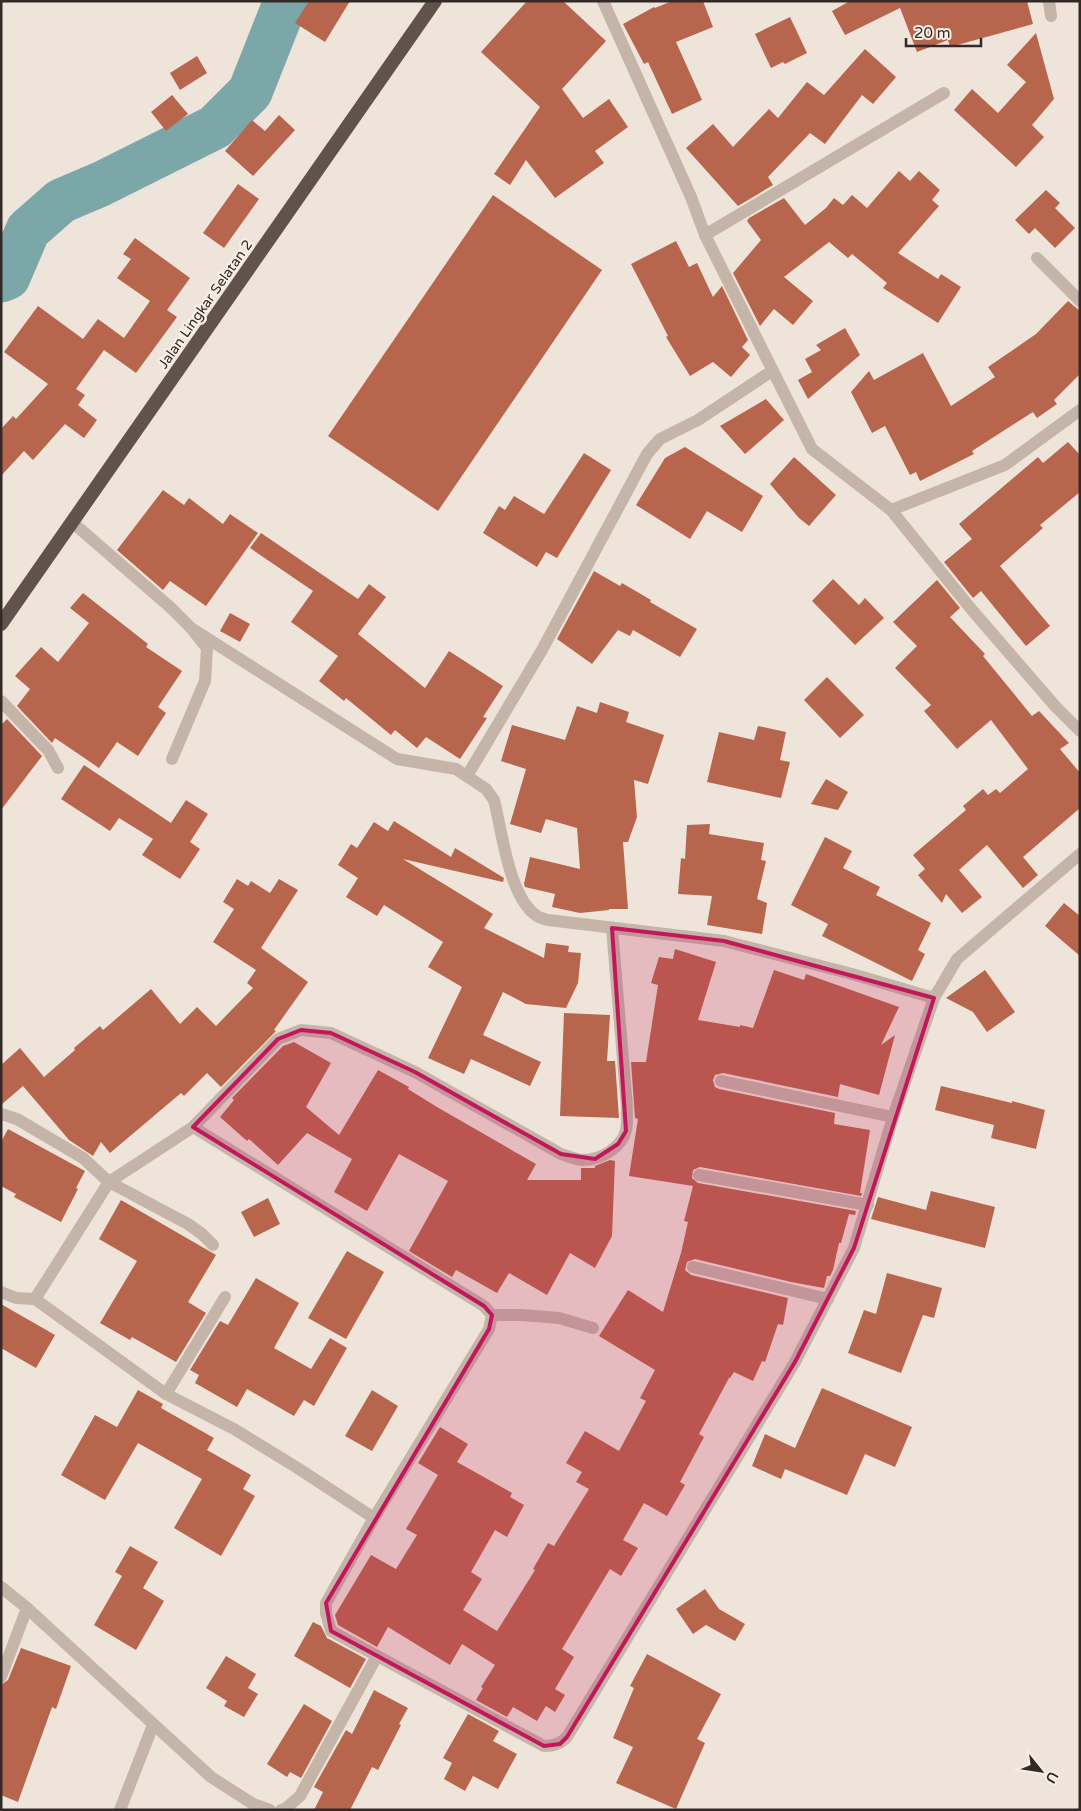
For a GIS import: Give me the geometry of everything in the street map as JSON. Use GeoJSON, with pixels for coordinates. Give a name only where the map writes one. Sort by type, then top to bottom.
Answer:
{"type":"FeatureCollection","features":[{"type":"Feature","properties":{"kind":"highway","name":"Jalan Lingkar Selatan 2"},"geometry":{"type":"LineString","coordinates":[[1,624],[435,1]]}},
{"type":"Feature","properties":{"kind":"street"},"geometry":{"type":"LineString","coordinates":[[603,1],[691,197],[705,235],[812,449],[892,510],[972,610],[1055,706],[1080,731]]}},
{"type":"Feature","properties":{"kind":"street"},"geometry":{"type":"LineString","coordinates":[[1049,1],[1051,16]]}},
{"type":"Feature","properties":{"kind":"street"},"geometry":{"type":"LineString","coordinates":[[705,235],[944,93]]}},
{"type":"Feature","properties":{"kind":"street"},"geometry":{"type":"LineString","coordinates":[[1038,258],[1080,301]]}},
{"type":"Feature","properties":{"kind":"street"},"geometry":{"type":"LineString","coordinates":[[467,776],[542,650],[647,454],[660,440],[698,420],[772,371]]}},
{"type":"Feature","properties":{"kind":"street"},"geometry":{"type":"LineString","coordinates":[[892,510],[1005,465],[1080,410]]}},
{"type":"Feature","properties":{"kind":"street"},"geometry":{"type":"LineString","coordinates":[[72,522],[192,628],[397,759],[456,769],[486,789],[494,800],[513,881],[527,907],[537,916],[548,920],[724,941],[852,974],[934,998]]}},
{"type":"Feature","properties":{"kind":"street"},"geometry":{"type":"LineString","coordinates":[[172,759],[206,681],[207,648],[192,628]]}},
{"type":"Feature","properties":{"kind":"street"},"geometry":{"type":"LineString","coordinates":[[1,701],[48,750],[58,768]]}},
{"type":"Feature","properties":{"kind":"street"},"geometry":{"type":"LineString","coordinates":[[492,1315],[489,1329],[374,1518],[326,1603],[326,1613],[331,1631],[544,1746],[552,1746],[560,1744],[568,1737],[785,1379],[828,1299],[854,1248],[893,1117],[934,998],[957,959],[1080,854]]}},
{"type":"Feature","properties":{"kind":"street"},"geometry":{"type":"LineString","coordinates":[[34,1299],[110,1182],[193,1127],[278,1039],[301,1030],[331,1033],[416,1072],[561,1154],[582,1160],[595,1159],[608,1153],[618,1144],[626,1131],[627,1107],[612,928]]}},
{"type":"Feature","properties":{"kind":"street"},"geometry":{"type":"LineString","coordinates":[[721,1081],[893,1117]]}},
{"type":"Feature","properties":{"kind":"street"},"geometry":{"type":"LineString","coordinates":[[1,1114],[17,1119],[82,1158],[110,1182],[188,1224],[202,1234],[213,1246]]}},
{"type":"Feature","properties":{"kind":"street"},"geometry":{"type":"LineString","coordinates":[[193,1127],[484,1306],[492,1315],[559,1318],[592,1328]]}},
{"type":"Feature","properties":{"kind":"street"},"geometry":{"type":"LineString","coordinates":[[700,1175],[868,1205]]}},
{"type":"Feature","properties":{"kind":"street"},"geometry":{"type":"LineString","coordinates":[[693,1267],[828,1299]]}},
{"type":"Feature","properties":{"kind":"street"},"geometry":{"type":"LineString","coordinates":[[1,1292],[16,1298],[34,1299],[166,1394],[234,1429],[374,1518]]}},
{"type":"Feature","properties":{"kind":"street"},"geometry":{"type":"LineString","coordinates":[[166,1394],[225,1298]]}},
{"type":"Feature","properties":{"kind":"street"},"geometry":{"type":"LineString","coordinates":[[1,1587],[27,1608],[211,1777],[253,1804],[270,1810]]}},
{"type":"Feature","properties":{"kind":"street"},"geometry":{"type":"LineString","coordinates":[[1,1677],[27,1608]]}},
{"type":"Feature","properties":{"kind":"street"},"geometry":{"type":"LineString","coordinates":[[281,1810],[285,1809],[300,1796],[377,1656]]}},
{"type":"Feature","properties":{"kind":"street"},"geometry":{"type":"LineString","coordinates":[[120,1810],[153,1725]]}},
{"type":"Feature","properties":{"kind":"highlighted area"},"geometry":{"type":"Polygon","coordinates":[[[612,928],[724,941],[934,998],[854,1248],[795,1362],[567,1737],[560,1744],[544,1746],[331,1631],[326,1603],[489,1329],[492,1315],[484,1306],[193,1127],[278,1039],[301,1030],[331,1033],[415,1072],[561,1154],[595,1159],[618,1144],[626,1131],[612,928]]]}},
{"type":"Feature","properties":{"kind":"building"},"geometry":{"type":"Polygon","coordinates":[[[309,1],[350,1],[325,42],[295,23],[309,1]]]}},
{"type":"Feature","properties":{"kind":"building"},"geometry":{"type":"Polygon","coordinates":[[[527,1],[563,1],[606,41],[562,89],[583,118],[609,99],[628,127],[595,151],[604,163],[555,198],[526,160],[510,185],[494,174],[540,107],[481,52],[527,1]]]}},
{"type":"Feature","properties":{"kind":"building"},"geometry":{"type":"Polygon","coordinates":[[[672,1],[703,1],[713,27],[676,42],[702,100],[672,114],[648,62],[644,64],[623,24],[654,7],[672,1]]]}},
{"type":"Feature","properties":{"kind":"building"},"geometry":{"type":"Polygon","coordinates":[[[850,1],[1027,1],[1033,24],[950,47],[948,40],[917,52],[900,8],[845,35],[832,11],[850,1]]]}},
{"type":"Feature","properties":{"kind":"building"},"geometry":{"type":"Polygon","coordinates":[[[790,17],[807,53],[785,64],[783,62],[771,68],[755,34],[790,17]]]}},
{"type":"Feature","properties":{"kind":"building"},"geometry":{"type":"Polygon","coordinates":[[[1036,33],[1054,99],[1032,125],[1044,137],[1016,167],[954,110],[972,89],[998,113],[1026,82],[1007,65],[1036,33]]]}},
{"type":"Feature","properties":{"kind":"building"},"geometry":{"type":"Polygon","coordinates":[[[865,49],[896,77],[873,104],[862,95],[825,144],[810,133],[768,177],[773,185],[738,206],[686,148],[713,124],[733,147],[769,109],[778,118],[807,82],[824,95],[865,49]]]}},
{"type":"Feature","properties":{"kind":"building"},"geometry":{"type":"Polygon","coordinates":[[[197,56],[207,73],[180,90],[170,73],[197,56]]]}},
{"type":"Feature","properties":{"kind":"building"},"geometry":{"type":"Polygon","coordinates":[[[172,95],[188,114],[166,131],[151,112],[172,95]]]}},
{"type":"Feature","properties":{"kind":"building"},"geometry":{"type":"Polygon","coordinates":[[[279,115],[295,130],[253,176],[225,151],[252,120],[265,131],[279,115]]]}},
{"type":"Feature","properties":{"kind":"building"},"geometry":{"type":"Polygon","coordinates":[[[899,171],[910,181],[919,171],[940,190],[932,200],[939,206],[898,253],[938,279],[941,274],[961,287],[938,323],[883,288],[887,283],[852,254],[848,258],[829,242],[784,277],[813,301],[793,325],[774,309],[760,326],[733,273],[761,240],[747,221],[749,218],[784,198],[805,225],[826,208],[834,198],[843,205],[852,195],[867,208],[899,171]]]}},
{"type":"Feature","properties":{"kind":"building"},"geometry":{"type":"Polygon","coordinates":[[[238,184],[259,199],[224,248],[203,233],[238,184]]]}},
{"type":"Feature","properties":{"kind":"building"},"geometry":{"type":"Polygon","coordinates":[[[1046,190],[1060,203],[1055,208],[1075,228],[1055,248],[1035,228],[1029,234],[1015,220],[1046,190]]]}},
{"type":"Feature","properties":{"kind":"building"},"geometry":{"type":"Polygon","coordinates":[[[493,195],[602,270],[438,511],[328,436],[493,195]]]}},
{"type":"Feature","properties":{"kind":"building"},"geometry":{"type":"Polygon","coordinates":[[[135,238],[190,278],[167,310],[177,317],[136,373],[104,350],[76,389],[85,395],[78,405],[97,420],[84,438],[65,424],[33,460],[24,451],[1,476],[1,429],[13,416],[16,419],[48,384],[4,352],[38,306],[83,339],[98,319],[124,338],[150,301],[117,278],[131,259],[123,254],[135,238]]]}},
{"type":"Feature","properties":{"kind":"building"},"geometry":{"type":"Polygon","coordinates":[[[676,241],[689,267],[697,263],[713,297],[722,286],[748,340],[742,347],[750,355],[731,377],[713,362],[690,376],[666,337],[668,336],[631,264],[676,241]]]}},
{"type":"Feature","properties":{"kind":"building"},"geometry":{"type":"Polygon","coordinates":[[[1068,301],[1080,311],[1080,374],[1054,400],[1057,404],[1037,418],[1033,412],[972,451],[974,454],[920,481],[916,472],[910,475],[885,426],[872,433],[851,392],[869,371],[874,380],[923,353],[951,406],[995,377],[988,367],[1036,334],[1068,301]]]}},
{"type":"Feature","properties":{"kind":"building"},"geometry":{"type":"Polygon","coordinates":[[[845,328],[860,355],[808,399],[798,380],[812,372],[805,359],[821,350],[816,345],[845,328]]]}},
{"type":"Feature","properties":{"kind":"building"},"geometry":{"type":"Polygon","coordinates":[[[766,399],[784,420],[745,454],[720,426],[766,399]]]}},
{"type":"Feature","properties":{"kind":"building"},"geometry":{"type":"Polygon","coordinates":[[[1068,442],[1080,455],[1080,492],[1040,525],[1043,528],[1000,566],[1050,626],[1026,646],[981,591],[973,598],[944,562],[972,539],[959,524],[1038,457],[1043,463],[1068,442]]]}},
{"type":"Feature","properties":{"kind":"building"},"geometry":{"type":"Polygon","coordinates":[[[685,447],[763,496],[742,532],[707,511],[690,539],[636,505],[665,458],[685,447]]]}},
{"type":"Feature","properties":{"kind":"building"},"geometry":{"type":"Polygon","coordinates":[[[584,453],[611,470],[557,558],[546,552],[537,567],[483,533],[499,506],[505,510],[514,496],[544,514],[584,453]]]}},
{"type":"Feature","properties":{"kind":"building"},"geometry":{"type":"Polygon","coordinates":[[[794,457],[836,495],[809,526],[799,518],[770,484],[794,457]]]}},
{"type":"Feature","properties":{"kind":"building"},"geometry":{"type":"Polygon","coordinates":[[[163,490],[184,505],[189,498],[223,524],[230,514],[258,533],[206,606],[170,581],[163,590],[117,550],[163,490]]]}},
{"type":"Feature","properties":{"kind":"building"},"geometry":{"type":"Polygon","coordinates":[[[261,533],[358,599],[369,584],[386,597],[358,634],[425,688],[449,651],[503,686],[483,717],[487,718],[460,759],[426,737],[417,748],[395,730],[391,735],[346,698],[344,701],[319,681],[338,656],[291,622],[313,591],[250,548],[261,533]]]}},
{"type":"Feature","properties":{"kind":"building"},"geometry":{"type":"Polygon","coordinates":[[[594,571],[620,586],[622,583],[651,600],[650,602],[697,629],[680,657],[633,630],[630,636],[618,630],[592,664],[557,639],[594,571]]]}},
{"type":"Feature","properties":{"kind":"building"},"geometry":{"type":"Polygon","coordinates":[[[833,579],[859,605],[865,598],[884,618],[855,645],[812,601],[833,579]]]}},
{"type":"Feature","properties":{"kind":"building"},"geometry":{"type":"Polygon","coordinates":[[[937,580],[960,608],[950,617],[985,654],[983,656],[1032,716],[1039,711],[1069,743],[1060,749],[1080,773],[1080,808],[1023,857],[1038,875],[1023,888],[987,845],[959,870],[982,897],[962,913],[946,894],[942,903],[918,875],[925,869],[913,855],[966,810],[963,806],[983,789],[988,795],[996,789],[1000,793],[1028,769],[991,720],[957,749],[924,711],[931,705],[895,668],[917,646],[893,622],[937,580]]]}},
{"type":"Feature","properties":{"kind":"building"},"geometry":{"type":"Polygon","coordinates":[[[83,593],[148,644],[146,647],[182,671],[158,707],[166,713],[138,756],[117,742],[99,768],[55,738],[52,743],[17,706],[30,689],[15,676],[41,647],[58,662],[89,623],[70,608],[83,593]]]}},
{"type":"Feature","properties":{"kind":"building"},"geometry":{"type":"Polygon","coordinates":[[[230,613],[250,624],[240,642],[220,631],[230,613]]]}},
{"type":"Feature","properties":{"kind":"building"},"geometry":{"type":"Polygon","coordinates":[[[827,677],[864,715],[840,738],[804,700],[827,677]]]}},
{"type":"Feature","properties":{"kind":"building"},"geometry":{"type":"Polygon","coordinates":[[[600,702],[629,712],[626,722],[664,735],[648,784],[634,780],[637,817],[628,842],[623,842],[628,909],[609,909],[580,913],[552,907],[555,894],[525,887],[530,857],[580,869],[577,828],[546,819],[541,833],[510,824],[526,769],[501,761],[512,725],[565,740],[577,706],[597,713],[600,702]]]}},
{"type":"Feature","properties":{"kind":"building"},"geometry":{"type":"Polygon","coordinates":[[[7,719],[42,756],[1,810],[1,725],[7,719]]]}},
{"type":"Feature","properties":{"kind":"building"},"geometry":{"type":"Polygon","coordinates":[[[758,726],[786,732],[780,760],[790,762],[781,798],[707,782],[719,732],[754,740],[758,726]]]}},
{"type":"Feature","properties":{"kind":"building"},"geometry":{"type":"Polygon","coordinates":[[[84,765],[171,823],[186,800],[208,814],[190,842],[200,849],[180,879],[142,855],[153,839],[119,818],[110,831],[61,799],[84,765]]]}},
{"type":"Feature","properties":{"kind":"building"},"geometry":{"type":"Polygon","coordinates":[[[826,779],[848,792],[838,810],[811,804],[826,779]]]}},
{"type":"Feature","properties":{"kind":"building"},"geometry":{"type":"Polygon","coordinates":[[[394,821],[451,857],[455,848],[504,878],[503,882],[403,859],[493,914],[484,928],[544,958],[546,943],[569,946],[568,952],[581,953],[578,983],[566,1008],[526,1004],[503,992],[483,1035],[541,1062],[530,1086],[471,1059],[464,1074],[428,1058],[462,987],[428,967],[443,942],[384,905],[377,916],[346,897],[358,878],[338,865],[351,844],[357,848],[374,822],[388,831],[394,821]]]}},
{"type":"Feature","properties":{"kind":"building"},"geometry":{"type":"Polygon","coordinates":[[[710,824],[709,834],[764,843],[761,860],[766,861],[757,899],[767,903],[762,934],[707,925],[712,896],[678,894],[681,858],[685,859],[687,825],[710,824]]]}},
{"type":"Feature","properties":{"kind":"building"},"geometry":{"type":"Polygon","coordinates":[[[825,837],[852,851],[843,868],[880,887],[876,895],[931,923],[918,950],[925,954],[912,981],[822,936],[828,924],[791,905],[825,837]]]}},
{"type":"Feature","properties":{"kind":"building"},"geometry":{"type":"Polygon","coordinates":[[[237,879],[248,886],[251,881],[270,893],[279,879],[298,890],[261,948],[308,982],[274,1030],[276,1031],[221,1087],[207,1073],[184,1096],[181,1093],[110,1153],[101,1142],[93,1156],[69,1140],[23,1086],[1,1105],[1,1065],[20,1048],[44,1077],[100,1026],[103,1030],[151,989],[180,1024],[197,1007],[216,1026],[253,988],[247,983],[256,970],[213,942],[234,909],[223,902],[237,879]]]}},
{"type":"Feature","properties":{"kind":"building"},"geometry":{"type":"Polygon","coordinates":[[[1064,903],[1080,916],[1080,956],[1045,926],[1064,903]]]}},
{"type":"Feature","properties":{"kind":"building"},"geometry":{"type":"Polygon","coordinates":[[[675,949],[716,962],[698,1020],[753,1028],[774,970],[804,980],[806,974],[899,1007],[881,1045],[895,1035],[879,1095],[840,1084],[838,1097],[723,1073],[715,1075],[713,1080],[715,1087],[719,1089],[835,1113],[834,1124],[870,1130],[860,1193],[862,1193],[861,1196],[700,1167],[693,1170],[692,1178],[698,1183],[856,1211],[855,1215],[849,1214],[841,1243],[839,1243],[833,1270],[830,1276],[827,1276],[824,1288],[695,1259],[687,1262],[685,1270],[691,1275],[788,1298],[783,1325],[778,1324],[765,1362],[762,1361],[753,1381],[734,1372],[729,1378],[699,1434],[704,1437],[680,1482],[685,1485],[667,1516],[644,1503],[623,1540],[638,1548],[621,1576],[610,1569],[562,1649],[574,1657],[555,1689],[565,1695],[555,1712],[546,1706],[537,1721],[513,1707],[507,1717],[476,1700],[483,1688],[481,1687],[495,1665],[462,1644],[450,1665],[388,1627],[377,1647],[338,1625],[335,1615],[371,1555],[396,1569],[417,1535],[406,1529],[438,1475],[418,1463],[440,1427],[468,1444],[457,1462],[512,1493],[510,1497],[524,1505],[507,1537],[495,1530],[471,1572],[482,1579],[463,1610],[497,1631],[535,1570],[533,1569],[548,1543],[554,1546],[589,1489],[576,1482],[582,1472],[566,1463],[585,1431],[619,1451],[646,1401],[640,1398],[655,1370],[599,1336],[628,1290],[663,1312],[681,1253],[688,1222],[684,1221],[693,1186],[629,1176],[638,1119],[635,1118],[631,1062],[646,1062],[658,985],[651,983],[659,957],[673,959],[675,949]]]}},
{"type":"Feature","properties":{"kind":"building"},"geometry":{"type":"Polygon","coordinates":[[[985,970],[1015,1012],[987,1032],[973,1012],[946,998],[985,970]]]}},
{"type":"Feature","properties":{"kind":"building"},"geometry":{"type":"Polygon","coordinates":[[[564,1013],[610,1015],[607,1061],[615,1061],[619,1118],[560,1116],[564,1013]]]}},
{"type":"Feature","properties":{"kind":"building"},"geometry":{"type":"Polygon","coordinates":[[[294,1042],[331,1063],[306,1107],[339,1135],[378,1070],[409,1087],[408,1089],[437,1107],[536,1164],[527,1180],[581,1180],[581,1168],[595,1168],[595,1166],[610,1160],[615,1161],[612,1236],[595,1268],[570,1253],[547,1295],[509,1273],[497,1293],[456,1270],[452,1277],[409,1251],[448,1181],[399,1154],[367,1211],[334,1192],[352,1159],[307,1133],[278,1165],[249,1139],[247,1141],[220,1117],[234,1100],[232,1098],[283,1046],[294,1042]]]}},
{"type":"Feature","properties":{"kind":"building"},"geometry":{"type":"Polygon","coordinates":[[[941,1086],[1045,1110],[1036,1149],[991,1138],[994,1125],[935,1110],[941,1086]]]}},
{"type":"Feature","properties":{"kind":"building"},"geometry":{"type":"Polygon","coordinates":[[[8,1129],[85,1171],[61,1222],[14,1197],[16,1194],[1,1186],[1,1142],[8,1129]]]}},
{"type":"Feature","properties":{"kind":"building"},"geometry":{"type":"Polygon","coordinates":[[[931,1191],[995,1207],[985,1248],[871,1219],[878,1197],[926,1210],[931,1191]]]}},
{"type":"Feature","properties":{"kind":"building"},"geometry":{"type":"Polygon","coordinates":[[[268,1198],[280,1224],[254,1237],[241,1212],[268,1198]]]}},
{"type":"Feature","properties":{"kind":"building"},"geometry":{"type":"Polygon","coordinates":[[[121,1200],[216,1255],[188,1302],[206,1313],[176,1362],[132,1337],[130,1340],[100,1323],[137,1261],[99,1239],[121,1200]]]}},
{"type":"Feature","properties":{"kind":"building"},"geometry":{"type":"Polygon","coordinates":[[[347,1251],[384,1272],[346,1339],[308,1318],[347,1251]]]}},
{"type":"Feature","properties":{"kind":"building"},"geometry":{"type":"Polygon","coordinates":[[[887,1273],[942,1288],[934,1318],[923,1315],[901,1373],[848,1353],[864,1310],[876,1314],[887,1273]]]}},
{"type":"Feature","properties":{"kind":"building"},"geometry":{"type":"Polygon","coordinates":[[[256,1278],[299,1303],[274,1348],[311,1369],[330,1338],[347,1348],[314,1406],[304,1400],[294,1416],[247,1389],[237,1407],[195,1383],[199,1375],[190,1370],[220,1321],[228,1325],[256,1278]]]}},
{"type":"Feature","properties":{"kind":"building"},"geometry":{"type":"Polygon","coordinates":[[[1,1304],[55,1335],[36,1368],[1,1348],[1,1304]]]}},
{"type":"Feature","properties":{"kind":"building"},"geometry":{"type":"Polygon","coordinates":[[[822,1388],[912,1427],[895,1467],[865,1454],[847,1495],[785,1469],[781,1479],[752,1466],[765,1434],[795,1448],[822,1388]]]}},
{"type":"Feature","properties":{"kind":"building"},"geometry":{"type":"Polygon","coordinates":[[[138,1390],[163,1404],[161,1408],[214,1438],[207,1450],[251,1475],[243,1489],[255,1496],[221,1556],[174,1528],[202,1479],[138,1443],[105,1500],[61,1475],[95,1415],[117,1427],[138,1390]]]}},
{"type":"Feature","properties":{"kind":"building"},"geometry":{"type":"Polygon","coordinates":[[[372,1390],[398,1406],[372,1451],[345,1436],[372,1390]]]}},
{"type":"Feature","properties":{"kind":"building"},"geometry":{"type":"Polygon","coordinates":[[[130,1546],[158,1562],[143,1588],[164,1601],[136,1650],[94,1625],[122,1576],[115,1572],[130,1546]]]}},
{"type":"Feature","properties":{"kind":"building"},"geometry":{"type":"Polygon","coordinates":[[[705,1589],[719,1609],[745,1624],[735,1641],[706,1625],[693,1634],[676,1609],[705,1589]]]}},
{"type":"Feature","properties":{"kind":"building"},"geometry":{"type":"Polygon","coordinates":[[[313,1622],[321,1626],[327,1638],[366,1659],[350,1688],[294,1656],[313,1622]]]}},
{"type":"Feature","properties":{"kind":"building"},"geometry":{"type":"Polygon","coordinates":[[[21,1648],[71,1666],[56,1709],[52,1707],[18,1802],[1,1795],[1,1685],[8,1680],[21,1648]]]}},
{"type":"Feature","properties":{"kind":"building"},"geometry":{"type":"Polygon","coordinates":[[[647,1654],[721,1694],[697,1739],[705,1743],[676,1809],[616,1783],[633,1747],[613,1738],[634,1688],[630,1686],[647,1654]]]}},
{"type":"Feature","properties":{"kind":"building"},"geometry":{"type":"Polygon","coordinates":[[[226,1656],[256,1674],[248,1688],[258,1694],[244,1717],[224,1706],[227,1701],[206,1688],[226,1656]]]}},
{"type":"Feature","properties":{"kind":"building"},"geometry":{"type":"Polygon","coordinates":[[[374,1690],[408,1708],[399,1724],[401,1725],[378,1770],[372,1767],[350,1810],[314,1810],[323,1792],[314,1787],[346,1730],[352,1734],[374,1690]]]}},
{"type":"Feature","properties":{"kind":"building"},"geometry":{"type":"Polygon","coordinates":[[[304,1704],[332,1721],[301,1778],[290,1772],[287,1777],[267,1764],[304,1704]]]}},
{"type":"Feature","properties":{"kind":"building"},"geometry":{"type":"Polygon","coordinates":[[[468,1714],[499,1731],[493,1741],[517,1754],[498,1789],[473,1776],[465,1791],[444,1779],[452,1763],[443,1758],[468,1714]]]}},
{"type":"Feature","properties":{"kind":"waterway"},"geometry":{"type":"LineString","coordinates":[[1,280],[8,277],[28,230],[61,201],[101,184],[215,127],[250,92],[286,1]]}}]}
